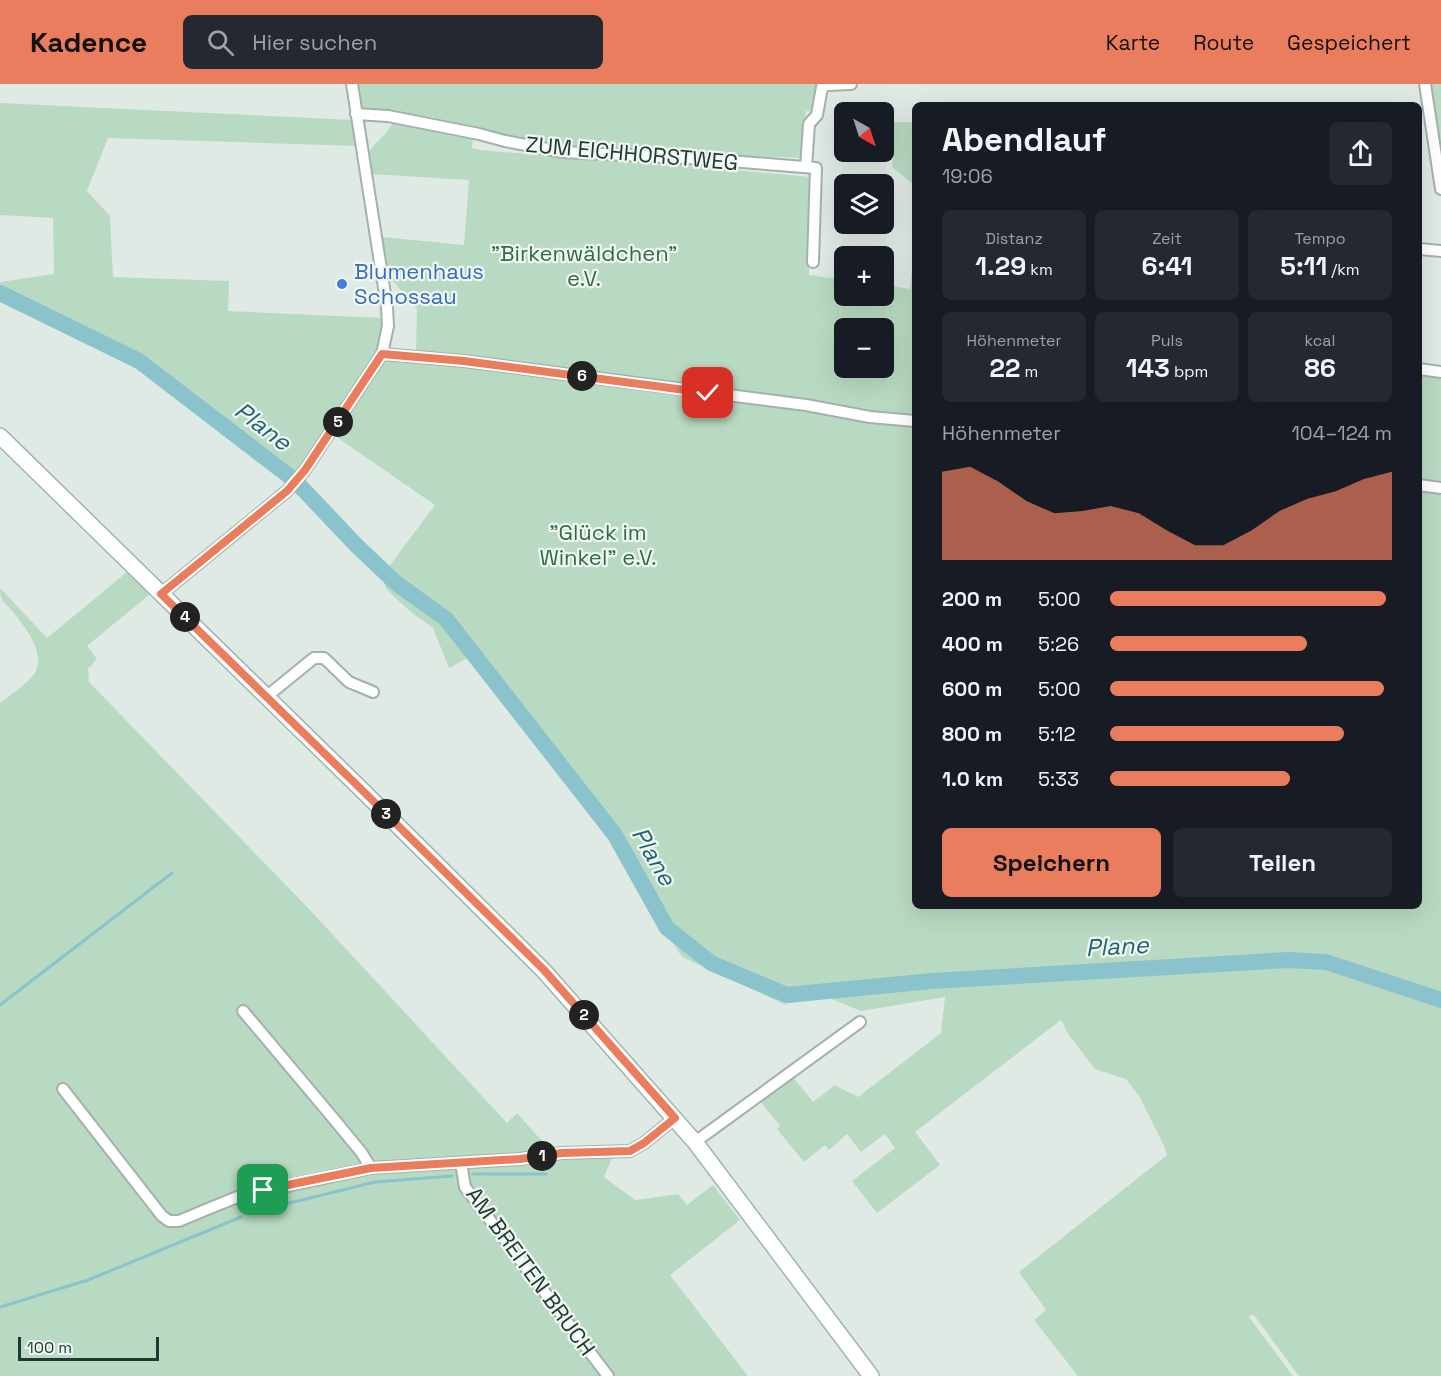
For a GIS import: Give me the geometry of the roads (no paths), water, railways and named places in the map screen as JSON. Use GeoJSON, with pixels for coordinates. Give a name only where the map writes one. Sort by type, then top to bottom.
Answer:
{"type":"FeatureCollection","features":[{"type":"Feature","properties":{"kind":"street"},"geometry":{"type":"LineString","coordinates":[[161,594],[287,491],[305,470],[382,354],[388,326],[387,307],[352,84]]}},
{"type":"Feature","properties":{"kind":"street"},"geometry":{"type":"LineString","coordinates":[[813,262],[816,168],[806,167],[809,124],[817,116],[822,87],[851,84]]}},
{"type":"Feature","properties":{"kind":"street"},"geometry":{"type":"LineString","coordinates":[[1425,84],[1441,189]]}},
{"type":"Feature","properties":{"kind":"street","name":"ZUM EICHHORSTWEG"},"geometry":{"type":"LineString","coordinates":[[356,114],[388,116],[563,152],[806,167]]}},
{"type":"Feature","properties":{"kind":"street"},"geometry":{"type":"LineString","coordinates":[[1422,249],[1441,251]]}},
{"type":"Feature","properties":{"kind":"street"},"geometry":{"type":"LineString","coordinates":[[382,354],[464,361],[806,405],[870,417],[912,421]]}},
{"type":"Feature","properties":{"kind":"street"},"geometry":{"type":"LineString","coordinates":[[1422,369],[1441,372]]}},
{"type":"Feature","properties":{"kind":"street"},"geometry":{"type":"LineString","coordinates":[[0,436],[544,970],[695,1142],[871,1376]]}},
{"type":"Feature","properties":{"kind":"street"},"geometry":{"type":"LineString","coordinates":[[1422,485],[1441,488]]}},
{"type":"Feature","properties":{"kind":"street"},"geometry":{"type":"LineString","coordinates":[[267,697],[314,658],[324,658],[349,681],[373,692]]}},
{"type":"Feature","properties":{"kind":"street"},"geometry":{"type":"LineString","coordinates":[[243,1011],[361,1152],[371,1168]]}},
{"type":"Feature","properties":{"kind":"street"},"geometry":{"type":"LineString","coordinates":[[695,1142],[860,1022]]}},
{"type":"Feature","properties":{"kind":"street","name":"AM BREITEN BRUCH"},"geometry":{"type":"LineString","coordinates":[[63,1089],[162,1216],[169,1221],[179,1221],[263,1190],[371,1168],[520,1159],[562,1153],[630,1151],[644,1143],[675,1118]]}},
{"type":"Feature","properties":{"kind":"street","name":"AM BREITEN BRUCH"},"geometry":{"type":"LineString","coordinates":[[461,1163],[465,1186],[608,1376]]}},
{"type":"Feature","properties":{"kind":"waterway","name":"Plane"},"geometry":{"type":"LineString","coordinates":[[0,293],[139,361],[289,476],[396,583],[446,619],[615,835],[667,928],[711,963],[787,995],[932,981],[1288,960],[1326,962],[1441,1000]]}},
{"type":"Feature","properties":{"kind":"waterway"},"geometry":{"type":"LineString","coordinates":[[0,1005],[172,873]]}},
{"type":"Feature","properties":{"kind":"waterway"},"geometry":{"type":"LineString","coordinates":[[473,1174],[546,1174]]}},
{"type":"Feature","properties":{"kind":"waterway"},"geometry":{"type":"LineString","coordinates":[[257,1211],[375,1182],[452,1176]]}},
{"type":"Feature","properties":{"kind":"waterway"},"geometry":{"type":"LineString","coordinates":[[0,1307],[88,1280],[241,1217]]}},
{"type":"Feature","properties":{"kind":"place","name":"Blumenhaus Schossau"},"geometry":{"type":"Point","coordinates":[342,284]}},
{"type":"Feature","properties":{"kind":"park label","name":"\"Birkenwäldchen\" e.V."},"geometry":{"type":"Point","coordinates":[584,266]}},
{"type":"Feature","properties":{"kind":"park label","name":"\"Glück im Winkel\" e.V."},"geometry":{"type":"Point","coordinates":[598,545]}}]}
